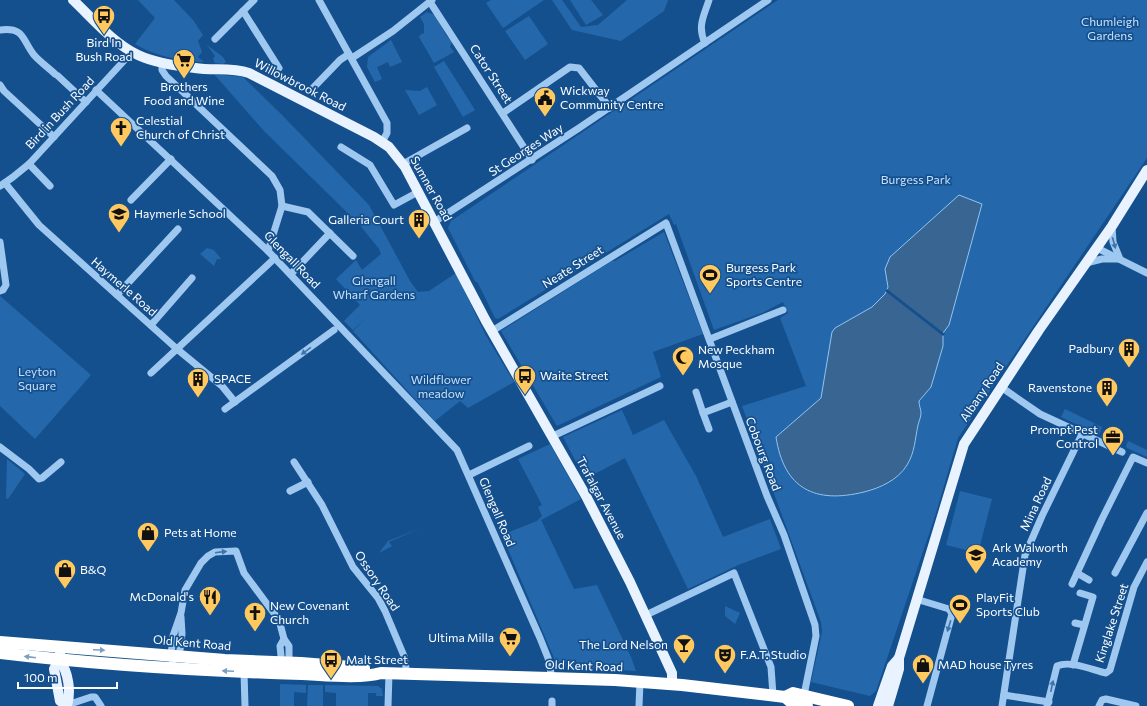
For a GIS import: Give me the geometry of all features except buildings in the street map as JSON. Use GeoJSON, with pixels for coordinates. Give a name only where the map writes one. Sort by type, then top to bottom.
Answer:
{"type":"FeatureCollection","features":[{"type":"Feature","properties":{"kind":"highway","name":"Old Kent Road"},"geometry":{"type":"LineString","coordinates":[[0,642],[60,654],[174,668],[285,674],[374,675],[385,673]]}},
{"type":"Feature","properties":{"kind":"highway","name":"Old Kent Road"},"geometry":{"type":"LineString","coordinates":[[0,653],[176,656],[225,660],[285,662],[370,669],[385,673],[552,678],[672,684],[779,696],[791,702],[848,706]]}},
{"type":"Feature","properties":{"kind":"main road","name":"Willowbrook Road"},"geometry":{"type":"LineString","coordinates":[[73,0],[118,43],[132,52],[146,58],[198,69],[236,69],[256,76],[382,142]]}},
{"type":"Feature","properties":{"kind":"main road","name":"Sumner Road"},"geometry":{"type":"LineString","coordinates":[[382,142],[403,164],[492,331]]}},
{"type":"Feature","properties":{"kind":"main road","name":"Albany Road"},"geometry":{"type":"LineString","coordinates":[[888,706],[899,669],[899,658],[916,599],[964,444],[1001,387],[1112,226],[1147,170]]}},
{"type":"Feature","properties":{"kind":"main road","name":"Trafalgar Avenue"},"geometry":{"type":"LineString","coordinates":[[492,331],[553,436],[606,534],[646,615],[673,676],[672,684]]}},
{"type":"Feature","properties":{"kind":"main road"},"geometry":{"type":"LineString","coordinates":[[60,654],[66,668],[70,698],[67,706]]}},
{"type":"Feature","properties":{"kind":"main road","name":"Albany Road"},"geometry":{"type":"LineString","coordinates":[[878,706],[892,666],[899,658]]}},
{"type":"Feature","properties":{"kind":"street"},"geometry":{"type":"LineString","coordinates":[[215,39],[254,0]]}},
{"type":"Feature","properties":{"kind":"street"},"geometry":{"type":"LineString","coordinates":[[319,0],[387,123],[387,133],[382,142]]}},
{"type":"Feature","properties":{"kind":"street"},"geometry":{"type":"LineString","coordinates":[[705,43],[701,34],[701,27],[709,0]]}},
{"type":"Feature","properties":{"kind":"street","name":"St Georges Way"},"geometry":{"type":"LineString","coordinates":[[434,222],[532,160],[768,0]]}},
{"type":"Feature","properties":{"kind":"street"},"geometry":{"type":"LineString","coordinates":[[313,88],[340,60],[350,56],[393,31],[431,1]]}},
{"type":"Feature","properties":{"kind":"street","name":"Cator Street"},"geometry":{"type":"LineString","coordinates":[[431,1],[532,160]]}},
{"type":"Feature","properties":{"kind":"street"},"geometry":{"type":"LineString","coordinates":[[242,11],[279,68]]}},
{"type":"Feature","properties":{"kind":"street"},"geometry":{"type":"LineString","coordinates":[[0,30],[19,32],[24,36],[34,54],[86,102]]}},
{"type":"Feature","properties":{"kind":"street","name":"Bird in Bush Road"},"geometry":{"type":"LineString","coordinates":[[3,184],[29,164],[132,52]]}},
{"type":"Feature","properties":{"kind":"street"},"geometry":{"type":"LineString","coordinates":[[162,62],[162,70],[166,76],[252,155],[277,182],[282,198],[282,206],[268,251]]}},
{"type":"Feature","properties":{"kind":"street"},"geometry":{"type":"LineString","coordinates":[[503,113],[570,67],[579,68],[610,108]]}},
{"type":"Feature","properties":{"kind":"street"},"geometry":{"type":"LineString","coordinates":[[0,85],[4,91],[54,136]]}},
{"type":"Feature","properties":{"kind":"street","name":"Glengall Road"},"geometry":{"type":"LineString","coordinates":[[96,90],[268,251],[456,450],[469,475],[546,653],[552,678]]}},
{"type":"Feature","properties":{"kind":"street"},"geometry":{"type":"LineString","coordinates":[[403,164],[467,128]]}},
{"type":"Feature","properties":{"kind":"street"},"geometry":{"type":"LineString","coordinates":[[341,147],[370,165],[394,205],[418,192]]}},
{"type":"Feature","properties":{"kind":"street"},"geometry":{"type":"LineString","coordinates":[[131,200],[171,159]]}},
{"type":"Feature","properties":{"kind":"street"},"geometry":{"type":"LineString","coordinates":[[29,164],[50,186]]}},
{"type":"Feature","properties":{"kind":"street","name":"Haymerle Road"},"geometry":{"type":"LineString","coordinates":[[3,184],[39,226],[176,348],[222,386],[235,402]]}},
{"type":"Feature","properties":{"kind":"street"},"geometry":{"type":"LineString","coordinates":[[282,206],[308,212],[353,256]]}},
{"type":"Feature","properties":{"kind":"street","name":"Neate Street"},"geometry":{"type":"LineString","coordinates":[[492,331],[666,223]]}},
{"type":"Feature","properties":{"kind":"street","name":"Cobourg Road"},"geometry":{"type":"LineString","coordinates":[[666,223],[767,496],[784,534],[815,625],[816,636],[803,703]]}},
{"type":"Feature","properties":{"kind":"street"},"geometry":{"type":"LineString","coordinates":[[1112,226],[1113,242],[1120,259]]}},
{"type":"Feature","properties":{"kind":"street"},"geometry":{"type":"LineString","coordinates":[[117,295],[178,229]]}},
{"type":"Feature","properties":{"kind":"street"},"geometry":{"type":"LineString","coordinates":[[291,274],[330,233]]}},
{"type":"Feature","properties":{"kind":"street"},"geometry":{"type":"LineString","coordinates":[[0,242],[6,285],[3,290],[0,291]]}},
{"type":"Feature","properties":{"kind":"street"},"geometry":{"type":"LineString","coordinates":[[1097,248],[1147,273]]}},
{"type":"Feature","properties":{"kind":"street"},"geometry":{"type":"LineString","coordinates":[[151,373],[274,258]]}},
{"type":"Feature","properties":{"kind":"street"},"geometry":{"type":"LineString","coordinates":[[1086,262],[1102,259],[1120,259]]}},
{"type":"Feature","properties":{"kind":"street"},"geometry":{"type":"LineString","coordinates":[[151,325],[192,278]]}},
{"type":"Feature","properties":{"kind":"street"},"geometry":{"type":"LineString","coordinates":[[710,339],[783,310]]}},
{"type":"Feature","properties":{"kind":"street"},"geometry":{"type":"LineString","coordinates":[[225,409],[334,330]]}},
{"type":"Feature","properties":{"kind":"street"},"geometry":{"type":"LineString","coordinates":[[553,436],[660,386]]}},
{"type":"Feature","properties":{"kind":"street"},"geometry":{"type":"LineString","coordinates":[[1001,387],[1040,414],[1122,452]]}},
{"type":"Feature","properties":{"kind":"street"},"geometry":{"type":"LineString","coordinates":[[696,392],[709,430]]}},
{"type":"Feature","properties":{"kind":"street"},"geometry":{"type":"LineString","coordinates":[[703,413],[732,402]]}},
{"type":"Feature","properties":{"kind":"street","name":"Mina Road"},"geometry":{"type":"LineString","coordinates":[[1002,706],[1025,555],[1042,516],[1082,434]]}},
{"type":"Feature","properties":{"kind":"street"},"geometry":{"type":"LineString","coordinates":[[469,475],[530,446]]}},
{"type":"Feature","properties":{"kind":"street"},"geometry":{"type":"LineString","coordinates":[[0,447],[29,468],[39,479],[61,462]]}},
{"type":"Feature","properties":{"kind":"street"},"geometry":{"type":"LineString","coordinates":[[1072,584],[1133,457],[1147,463]]}},
{"type":"Feature","properties":{"kind":"street","name":"Ossory Road"},"geometry":{"type":"LineString","coordinates":[[294,462],[322,505],[353,567],[378,598],[385,611],[402,650],[407,674]]}},
{"type":"Feature","properties":{"kind":"street"},"geometry":{"type":"LineString","coordinates":[[290,491],[308,482]]}},
{"type":"Feature","properties":{"kind":"street"},"geometry":{"type":"LineString","coordinates":[[1115,573],[1147,513]]}},
{"type":"Feature","properties":{"kind":"street"},"geometry":{"type":"LineString","coordinates":[[174,668],[176,656],[174,634],[181,613],[185,590],[198,568],[208,556],[215,552],[236,551],[244,573],[279,620],[284,639],[280,646],[285,662],[285,674]]}},
{"type":"Feature","properties":{"kind":"street","name":"Kinglake Street"},"geometry":{"type":"LineString","coordinates":[[1048,704],[1058,666],[1061,664],[1073,665],[1106,673],[1110,670],[1134,587],[1147,562]]}},
{"type":"Feature","properties":{"kind":"street"},"geometry":{"type":"LineString","coordinates":[[646,615],[734,573],[771,667],[779,696]]}},
{"type":"Feature","properties":{"kind":"street"},"geometry":{"type":"LineString","coordinates":[[1077,573],[1089,580]]}},
{"type":"Feature","properties":{"kind":"street"},"geometry":{"type":"LineString","coordinates":[[1073,665],[1093,597],[1080,593]]}},
{"type":"Feature","properties":{"kind":"street"},"geometry":{"type":"LineString","coordinates":[[916,599],[949,609],[952,614],[927,706]]}},
{"type":"Feature","properties":{"kind":"street"},"geometry":{"type":"LineString","coordinates":[[1075,623],[1084,625]]}},
{"type":"Feature","properties":{"kind":"street"},"geometry":{"type":"LineString","coordinates":[[244,672],[245,706]]}},
{"type":"Feature","properties":{"kind":"street"},"geometry":{"type":"LineString","coordinates":[[385,673],[388,706]]}},
{"type":"Feature","properties":{"kind":"street"},"geometry":{"type":"LineString","coordinates":[[639,706],[640,682]]}},
{"type":"Feature","properties":{"kind":"street"},"geometry":{"type":"LineString","coordinates":[[1004,695],[1048,704]]}},
{"type":"Feature","properties":{"kind":"street"},"geometry":{"type":"LineString","coordinates":[[67,706],[91,697],[95,697],[101,706]]}},
{"type":"Feature","properties":{"kind":"street"},"geometry":{"type":"LineString","coordinates":[[1099,706],[1102,700],[1106,699],[1136,706]]}},
{"type":"Feature","properties":{"kind":"green space"},"geometry":{"type":"Polygon","coordinates":[[[138,0],[174,0],[193,20],[203,35],[198,41],[202,52],[198,57],[204,62],[168,57],[151,52],[135,44],[155,18],[138,0]]]}},
{"type":"Feature","properties":{"kind":"green space"},"geometry":{"type":"Polygon","coordinates":[[[491,0],[544,0],[503,28],[486,3],[491,0]]]}},
{"type":"Feature","properties":{"kind":"green space"},"geometry":{"type":"Polygon","coordinates":[[[552,0],[562,0],[581,27],[598,25],[627,0],[668,0],[664,11],[621,41],[572,30],[552,0]]]}},
{"type":"Feature","properties":{"kind":"green space"},"geometry":{"type":"Polygon","coordinates":[[[570,0],[591,0],[603,15],[586,25],[570,0]]]}},
{"type":"Feature","properties":{"kind":"green space","name":"Burgess Park"},"geometry":{"type":"Polygon","coordinates":[[[778,0],[1147,0],[1147,158],[958,438],[936,513],[876,691],[870,696],[811,682],[822,632],[821,622],[742,406],[806,386],[780,318],[788,313],[783,302],[762,313],[714,330],[676,224],[674,225],[669,214],[498,319],[495,318],[448,228],[451,221],[778,0]]]}},
{"type":"Feature","properties":{"kind":"green space"},"geometry":{"type":"Polygon","coordinates":[[[427,12],[435,15],[446,35],[452,42],[450,47],[454,52],[434,63],[419,37],[424,33],[424,24],[420,17],[427,12]]]}},
{"type":"Feature","properties":{"kind":"green space"},"geometry":{"type":"Polygon","coordinates":[[[529,16],[548,44],[525,60],[505,31],[529,16]]]}},
{"type":"Feature","properties":{"kind":"green space"},"geometry":{"type":"Polygon","coordinates":[[[391,40],[402,62],[390,67],[388,62],[377,67],[382,79],[375,82],[367,67],[368,57],[391,40]]]}},
{"type":"Feature","properties":{"kind":"green space"},"geometry":{"type":"Polygon","coordinates":[[[207,45],[223,57],[226,62],[223,64],[215,63],[213,59],[215,56],[207,45]]]}},
{"type":"Feature","properties":{"kind":"green space"},"geometry":{"type":"Polygon","coordinates":[[[444,61],[475,110],[463,117],[434,67],[444,61]]]}},
{"type":"Feature","properties":{"kind":"green space"},"geometry":{"type":"Polygon","coordinates":[[[214,74],[243,77],[369,205],[410,281],[418,292],[429,291],[456,273],[485,334],[514,382],[468,408],[460,401],[435,421],[353,331],[365,319],[353,330],[344,321],[360,305],[336,279],[356,260],[362,270],[381,254],[379,249],[359,224],[264,131],[214,74]]]}},
{"type":"Feature","properties":{"kind":"green space"},"geometry":{"type":"Polygon","coordinates":[[[427,87],[437,105],[419,115],[405,90],[420,91],[427,87]]]}},
{"type":"Feature","properties":{"kind":"green space"},"geometry":{"type":"Polygon","coordinates":[[[664,232],[703,334],[653,352],[661,377],[557,426],[501,331],[612,261],[615,261],[664,232]]]}},
{"type":"Feature","properties":{"kind":"green space"},"geometry":{"type":"Polygon","coordinates":[[[207,248],[214,250],[221,259],[217,259],[214,266],[200,254],[207,248]]]}},
{"type":"Feature","properties":{"kind":"green space","name":"Leyton Square"},"geometry":{"type":"Polygon","coordinates":[[[0,296],[91,375],[35,439],[0,406],[0,296]]]}},
{"type":"Feature","properties":{"kind":"green space"},"geometry":{"type":"Polygon","coordinates":[[[1065,409],[1102,427],[1099,435],[1061,417],[1065,409]]]}},
{"type":"Feature","properties":{"kind":"green space"},"geometry":{"type":"Polygon","coordinates":[[[622,410],[633,435],[664,420],[696,476],[723,537],[770,519],[781,549],[738,565],[688,589],[625,458],[585,479],[563,437],[622,410]]]}},
{"type":"Feature","properties":{"kind":"green space"},"geometry":{"type":"Polygon","coordinates":[[[1107,430],[1120,436],[1117,442],[1104,437],[1107,430]]]}},
{"type":"Feature","properties":{"kind":"green space"},"geometry":{"type":"Polygon","coordinates":[[[1128,441],[1147,450],[1147,457],[1127,448],[1126,446],[1128,441]]]}},
{"type":"Feature","properties":{"kind":"green space"},"geometry":{"type":"Polygon","coordinates":[[[550,444],[581,499],[541,520],[574,589],[597,585],[631,657],[636,671],[554,666],[554,658],[502,535],[537,521],[542,516],[538,507],[542,505],[518,459],[550,444]]]}},
{"type":"Feature","properties":{"kind":"green space"},"geometry":{"type":"Polygon","coordinates":[[[7,459],[25,474],[8,499],[6,498],[7,459]]]}},
{"type":"Feature","properties":{"kind":"green space"},"geometry":{"type":"Polygon","coordinates":[[[960,491],[992,499],[978,553],[946,545],[960,491]]]}},
{"type":"Feature","properties":{"kind":"green space"},"geometry":{"type":"Polygon","coordinates":[[[421,528],[389,542],[392,546],[379,553],[388,541],[421,528]]]}},
{"type":"Feature","properties":{"kind":"green space"},"geometry":{"type":"Polygon","coordinates":[[[725,606],[740,613],[735,624],[725,616],[725,606]]]}},
{"type":"Feature","properties":{"kind":"green space"},"geometry":{"type":"Polygon","coordinates":[[[280,684],[306,685],[306,693],[294,692],[294,706],[280,706],[280,684]]]}},
{"type":"Feature","properties":{"kind":"green space"},"geometry":{"type":"Polygon","coordinates":[[[308,685],[323,685],[323,706],[307,706],[308,685]]]}},
{"type":"Feature","properties":{"kind":"green space"},"geometry":{"type":"Polygon","coordinates":[[[325,685],[378,686],[382,689],[383,696],[376,696],[376,693],[368,693],[368,706],[336,706],[336,693],[325,692],[325,685]]]}},
{"type":"Feature","properties":{"kind":"shaded area"},"geometry":{"type":"Polygon","coordinates":[[[959,195],[982,204],[949,325],[943,333],[943,346],[931,387],[919,401],[921,414],[910,460],[899,475],[894,479],[882,486],[864,492],[831,496],[817,494],[805,488],[794,480],[786,469],[780,455],[776,437],[821,398],[832,332],[835,328],[872,307],[885,294],[888,287],[885,269],[890,257],[959,195]]]}},
{"type":"Feature","properties":{"kind":"pier"},"geometry":{"type":"Polygon","coordinates":[[[887,289],[945,334],[943,336],[885,291],[887,289]]]}},
{"type":"Feature","properties":{"kind":"place","name":"Bird In Bush Road"},"geometry":{"type":"Point","coordinates":[104,36]}},
{"type":"Feature","properties":{"kind":"place","name":"Brothers Food and Wine"},"geometry":{"type":"Point","coordinates":[184,80]}},
{"type":"Feature","properties":{"kind":"place","name":"Wickway Community Centre"},"geometry":{"type":"Point","coordinates":[545,118]}},
{"type":"Feature","properties":{"kind":"place","name":"Celestial Church of Christ"},"geometry":{"type":"Point","coordinates":[121,148]}},
{"type":"Feature","properties":{"kind":"place","name":"Haymerle School"},"geometry":{"type":"Point","coordinates":[119,234]}},
{"type":"Feature","properties":{"kind":"place","name":"Galleria Court"},"geometry":{"type":"Point","coordinates":[419,240]}},
{"type":"Feature","properties":{"kind":"place","name":"Burgess Park Sports Centre"},"geometry":{"type":"Point","coordinates":[710,294]}},
{"type":"Feature","properties":{"kind":"place","name":"Padbury"},"geometry":{"type":"Point","coordinates":[1129,368]}},
{"type":"Feature","properties":{"kind":"place","name":"New Peckham Mosque"},"geometry":{"type":"Point","coordinates":[683,376]}},
{"type":"Feature","properties":{"kind":"place","name":"Waite Street"},"geometry":{"type":"Point","coordinates":[525,396]}},
{"type":"Feature","properties":{"kind":"place","name":"SPACE"},"geometry":{"type":"Point","coordinates":[198,398]}},
{"type":"Feature","properties":{"kind":"place","name":"Ravenstone"},"geometry":{"type":"Point","coordinates":[1107,408]}},
{"type":"Feature","properties":{"kind":"place","name":"Prompt Pest Control"},"geometry":{"type":"Point","coordinates":[1113,456]}},
{"type":"Feature","properties":{"kind":"place","name":"Pets at Home"},"geometry":{"type":"Point","coordinates":[148,552]}},
{"type":"Feature","properties":{"kind":"place","name":"Ark Walworth Academy"},"geometry":{"type":"Point","coordinates":[976,574]}},
{"type":"Feature","properties":{"kind":"place","name":"B&Q"},"geometry":{"type":"Point","coordinates":[65,590]}},
{"type":"Feature","properties":{"kind":"place","name":"McDonald's"},"geometry":{"type":"Point","coordinates":[210,616]}},
{"type":"Feature","properties":{"kind":"place","name":"PlayFit Sports Club"},"geometry":{"type":"Point","coordinates":[960,624]}},
{"type":"Feature","properties":{"kind":"place","name":"New Covenant Church"},"geometry":{"type":"Point","coordinates":[255,632]}},
{"type":"Feature","properties":{"kind":"place","name":"Ultima Milla"},"geometry":{"type":"Point","coordinates":[510,658]}},
{"type":"Feature","properties":{"kind":"place","name":"The Lord Nelson"},"geometry":{"type":"Point","coordinates":[684,664]}},
{"type":"Feature","properties":{"kind":"place","name":"F.A.T. Studio"},"geometry":{"type":"Point","coordinates":[725,674]}},
{"type":"Feature","properties":{"kind":"place","name":"Malt Street"},"geometry":{"type":"Point","coordinates":[331,680]}},
{"type":"Feature","properties":{"kind":"place","name":"MAD house Tyres"},"geometry":{"type":"Point","coordinates":[923,684]}},
{"type":"Feature","properties":{"kind":"park label","name":"Chumleigh Gardens"},"geometry":{"type":"Point","coordinates":[1110,29]}},
{"type":"Feature","properties":{"kind":"park label","name":"Glengall Wharf Gardens"},"geometry":{"type":"Point","coordinates":[374,288]}},
{"type":"Feature","properties":{"kind":"park label","name":"Wildflower meadow"},"geometry":{"type":"Point","coordinates":[441,387]}}]}
